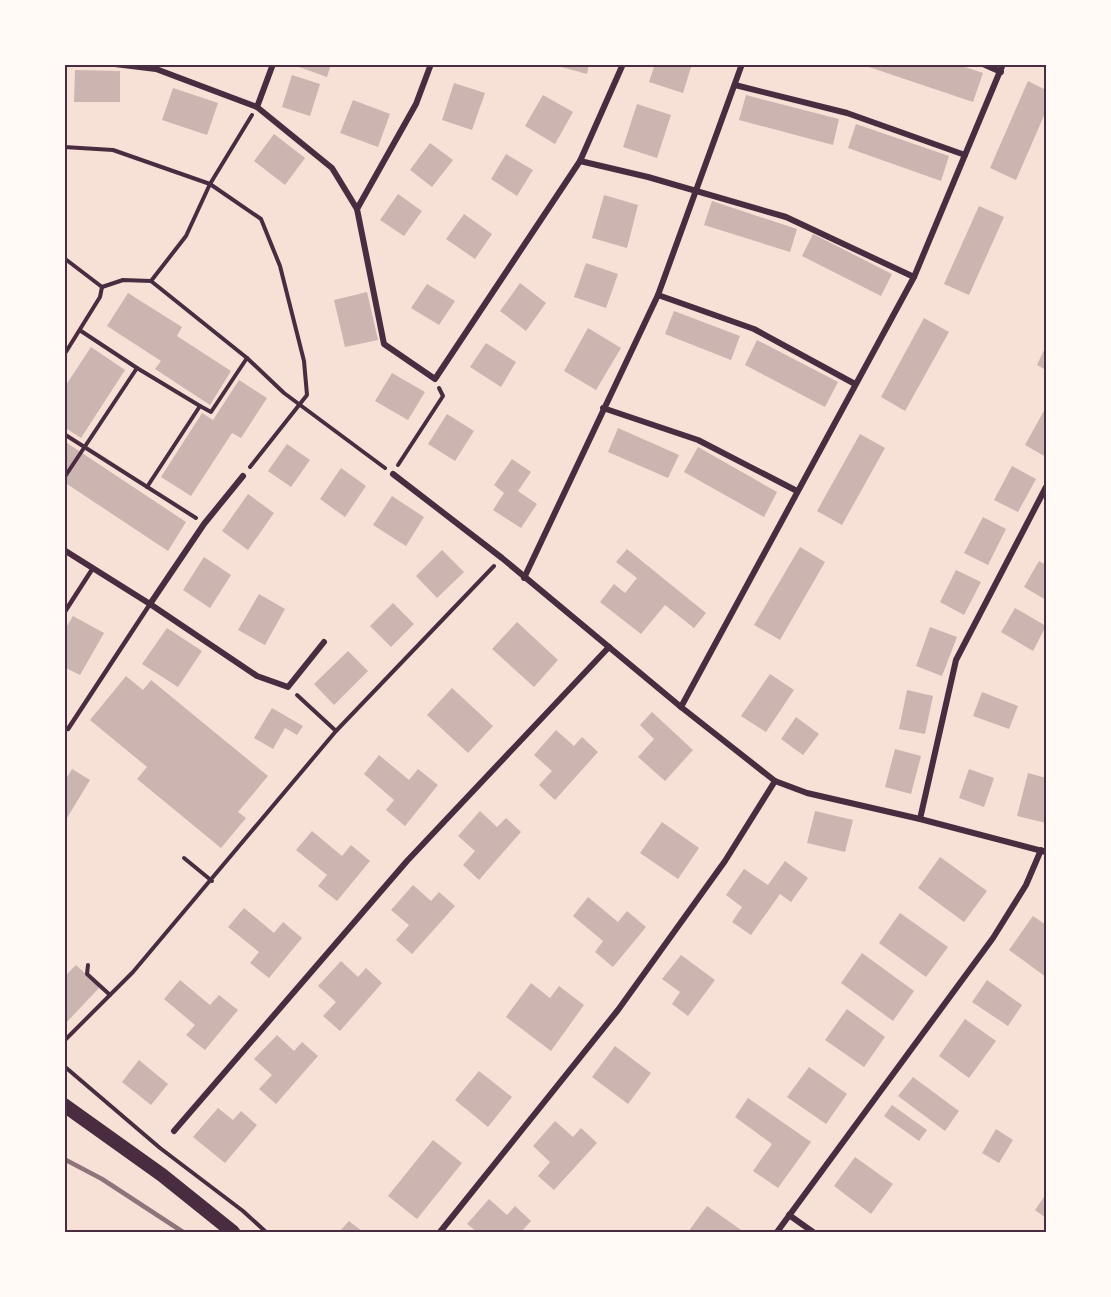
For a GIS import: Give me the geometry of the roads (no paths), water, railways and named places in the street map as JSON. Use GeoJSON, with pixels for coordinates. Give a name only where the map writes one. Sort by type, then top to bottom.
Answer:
{"type":"FeatureCollection","features":[{"type":"Feature","properties":{"kind":"main road"},"geometry":{"type":"LineString","coordinates":[[64,1105],[162,1175],[233,1233]]}},
{"type":"Feature","properties":{"kind":"street"},"geometry":{"type":"LineString","coordinates":[[115,64],[156,69],[256,107],[332,168],[357,209],[384,344],[435,379],[580,161],[623,64]]}},
{"type":"Feature","properties":{"kind":"street"},"geometry":{"type":"LineString","coordinates":[[256,107],[273,64]]}},
{"type":"Feature","properties":{"kind":"street"},"geometry":{"type":"LineString","coordinates":[[357,209],[416,104],[431,64]]}},
{"type":"Feature","properties":{"kind":"street"},"geometry":{"type":"LineString","coordinates":[[524,578],[658,295],[742,64]]}},
{"type":"Feature","properties":{"kind":"street"},"geometry":{"type":"LineString","coordinates":[[681,707],[914,277],[1002,68],[983,64]]}},
{"type":"Feature","properties":{"kind":"street"},"geometry":{"type":"LineString","coordinates":[[735,85],[846,113],[965,155]]}},
{"type":"Feature","properties":{"kind":"street"},"geometry":{"type":"LineString","coordinates":[[580,161],[648,177],[786,217],[914,277]]}},
{"type":"Feature","properties":{"kind":"street"},"geometry":{"type":"LineString","coordinates":[[658,295],[754,329],[855,384]]}},
{"type":"Feature","properties":{"kind":"street"},"geometry":{"type":"LineString","coordinates":[[603,408],[698,440],[797,491]]}},
{"type":"Feature","properties":{"kind":"street"},"geometry":{"type":"LineString","coordinates":[[393,474],[502,558],[681,707],[775,781],[807,792],[1044,851],[993,938],[777,1233]]}},
{"type":"Feature","properties":{"kind":"street"},"geometry":{"type":"LineString","coordinates":[[150,604],[204,524],[243,476]]}},
{"type":"Feature","properties":{"kind":"street"},"geometry":{"type":"LineString","coordinates":[[920,819],[956,660],[1047,487]]}},
{"type":"Feature","properties":{"kind":"street"},"geometry":{"type":"LineString","coordinates":[[64,550],[257,676],[288,687],[324,642]]}},
{"type":"Feature","properties":{"kind":"street"},"geometry":{"type":"LineString","coordinates":[[174,1131],[408,861],[609,647]]}},
{"type":"Feature","properties":{"kind":"street"},"geometry":{"type":"LineString","coordinates":[[440,1233],[618,1010],[724,861],[775,781]]}},
{"type":"Feature","properties":{"kind":"street"},"geometry":{"type":"LineString","coordinates":[[789,1215],[813,1233]]}},
{"type":"Feature","properties":{"kind":"lane"},"geometry":{"type":"LineString","coordinates":[[64,613],[93,568]]}},
{"type":"Feature","properties":{"kind":"lane"},"geometry":{"type":"LineString","coordinates":[[68,729],[150,604]]}},
{"type":"Feature","properties":{"kind":"railway"},"geometry":{"type":"LineString","coordinates":[[64,1159],[102,1179],[183,1232]]}}]}
